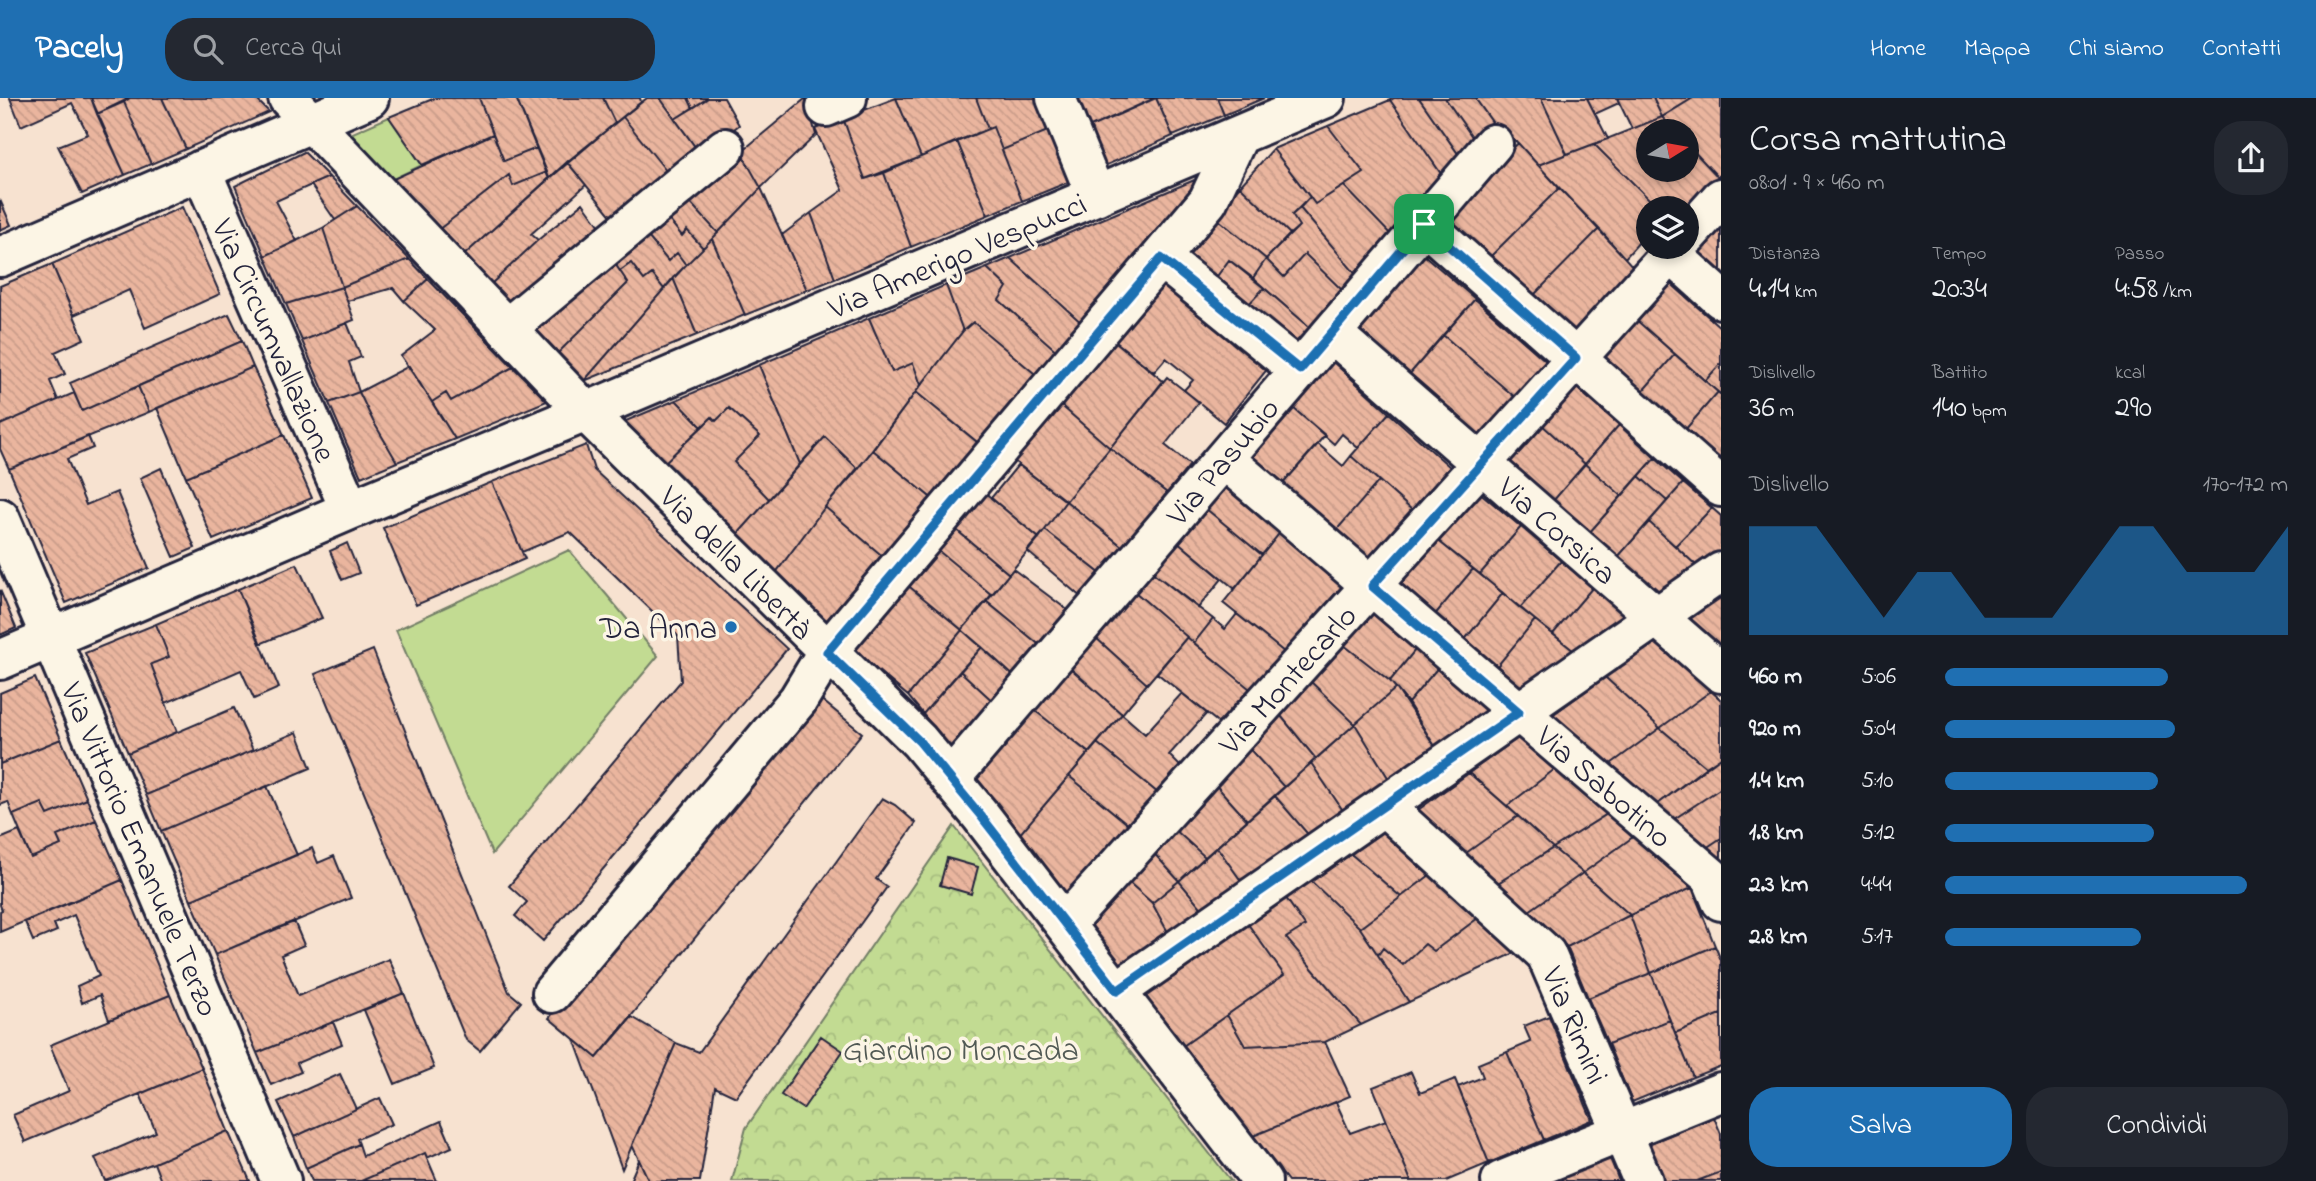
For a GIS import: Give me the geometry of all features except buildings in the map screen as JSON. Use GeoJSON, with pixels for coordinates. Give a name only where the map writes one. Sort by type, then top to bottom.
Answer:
{"type":"FeatureCollection","features":[{"type":"Feature","properties":{"kind":"street"},"geometry":{"type":"LineString","coordinates":[[0,257],[201,170],[300,110],[369,98]]}},
{"type":"Feature","properties":{"kind":"street"},"geometry":{"type":"LineString","coordinates":[[1056,98],[1097,196]]}},
{"type":"Feature","properties":{"kind":"street","name":"Via Amerigo Vespucci"},"geometry":{"type":"LineString","coordinates":[[586,412],[1326,98]]}},
{"type":"Feature","properties":{"kind":"street","name":"Via della Libertà"},"geometry":{"type":"LineString","coordinates":[[300,110],[586,412],[919,741],[1065,924],[1262,1181]]}},
{"type":"Feature","properties":{"kind":"street"},"geometry":{"type":"LineString","coordinates":[[552,993],[798,699],[827,652],[1208,201],[1239,135]]}},
{"type":"Feature","properties":{"kind":"street","name":"Via Pasubio"},"geometry":{"type":"LineString","coordinates":[[950,779],[1493,144]]}},
{"type":"Feature","properties":{"kind":"street"},"geometry":{"type":"LineString","coordinates":[[506,328],[725,148]]}},
{"type":"Feature","properties":{"kind":"street","name":"Via Circumvallazione"},"geometry":{"type":"LineString","coordinates":[[201,170],[350,510]]}},
{"type":"Feature","properties":{"kind":"street","name":"Via Montecarlo"},"geometry":{"type":"LineString","coordinates":[[1699,222],[1721,198]]}},
{"type":"Feature","properties":{"kind":"street"},"geometry":{"type":"LineString","coordinates":[[1424,224],[1721,486]]}},
{"type":"Feature","properties":{"kind":"street"},"geometry":{"type":"LineString","coordinates":[[1161,258],[1300,370]]}},
{"type":"Feature","properties":{"kind":"street","name":"Via Montecarlo"},"geometry":{"type":"LineString","coordinates":[[1065,924],[1665,259]]}},
{"type":"Feature","properties":{"kind":"street"},"geometry":{"type":"LineString","coordinates":[[1689,259],[1721,299]]}},
{"type":"Feature","properties":{"kind":"street","name":"Via Corsica"},"geometry":{"type":"LineString","coordinates":[[1332,333],[1721,673]]}},
{"type":"Feature","properties":{"kind":"street"},"geometry":{"type":"LineString","coordinates":[[0,660],[586,412]]}},
{"type":"Feature","properties":{"kind":"street","name":"Via Sabotino"},"geometry":{"type":"LineString","coordinates":[[1224,459],[1711,877],[1721,901]]}},
{"type":"Feature","properties":{"kind":"street","name":"Via Vittorio Emanuele Terzo"},"geometry":{"type":"LineString","coordinates":[[0,518],[281,1181]]}},
{"type":"Feature","properties":{"kind":"street"},"geometry":{"type":"LineString","coordinates":[[1117,991],[1721,572]]}},
{"type":"Feature","properties":{"kind":"street","name":"Via Rimini"},"geometry":{"type":"LineString","coordinates":[[1384,806],[1546,954],[1643,1181]]}},
{"type":"Feature","properties":{"kind":"street"},"geometry":{"type":"LineString","coordinates":[[1501,1181],[1721,1092]]}},
{"type":"Feature","properties":{"kind":"green space"},"geometry":{"type":"Polygon","coordinates":[[[389,117],[422,165],[391,180],[348,135],[389,117]]]}},
{"type":"Feature","properties":{"kind":"green space"},"geometry":{"type":"Polygon","coordinates":[[[569,550],[658,656],[492,854],[396,630],[569,550]]]}},
{"type":"Feature","properties":{"kind":"green space","name":"Giardino Moncada"},"geometry":{"type":"Polygon","coordinates":[[[954,826],[1231,1181],[732,1181],[746,1128],[954,826]]]}},
{"type":"Feature","properties":{"kind":"place","name":"Da Anna"},"geometry":{"type":"Point","coordinates":[731,627]}},
{"type":"Feature","properties":{"kind":"route"},"geometry":{"type":"LineString","coordinates":[[1424,224],[1576,358],[1372,586],[1519,712],[1117,991],[919,741],[827,652],[1161,258],[1300,370],[1424,224]]}}]}
